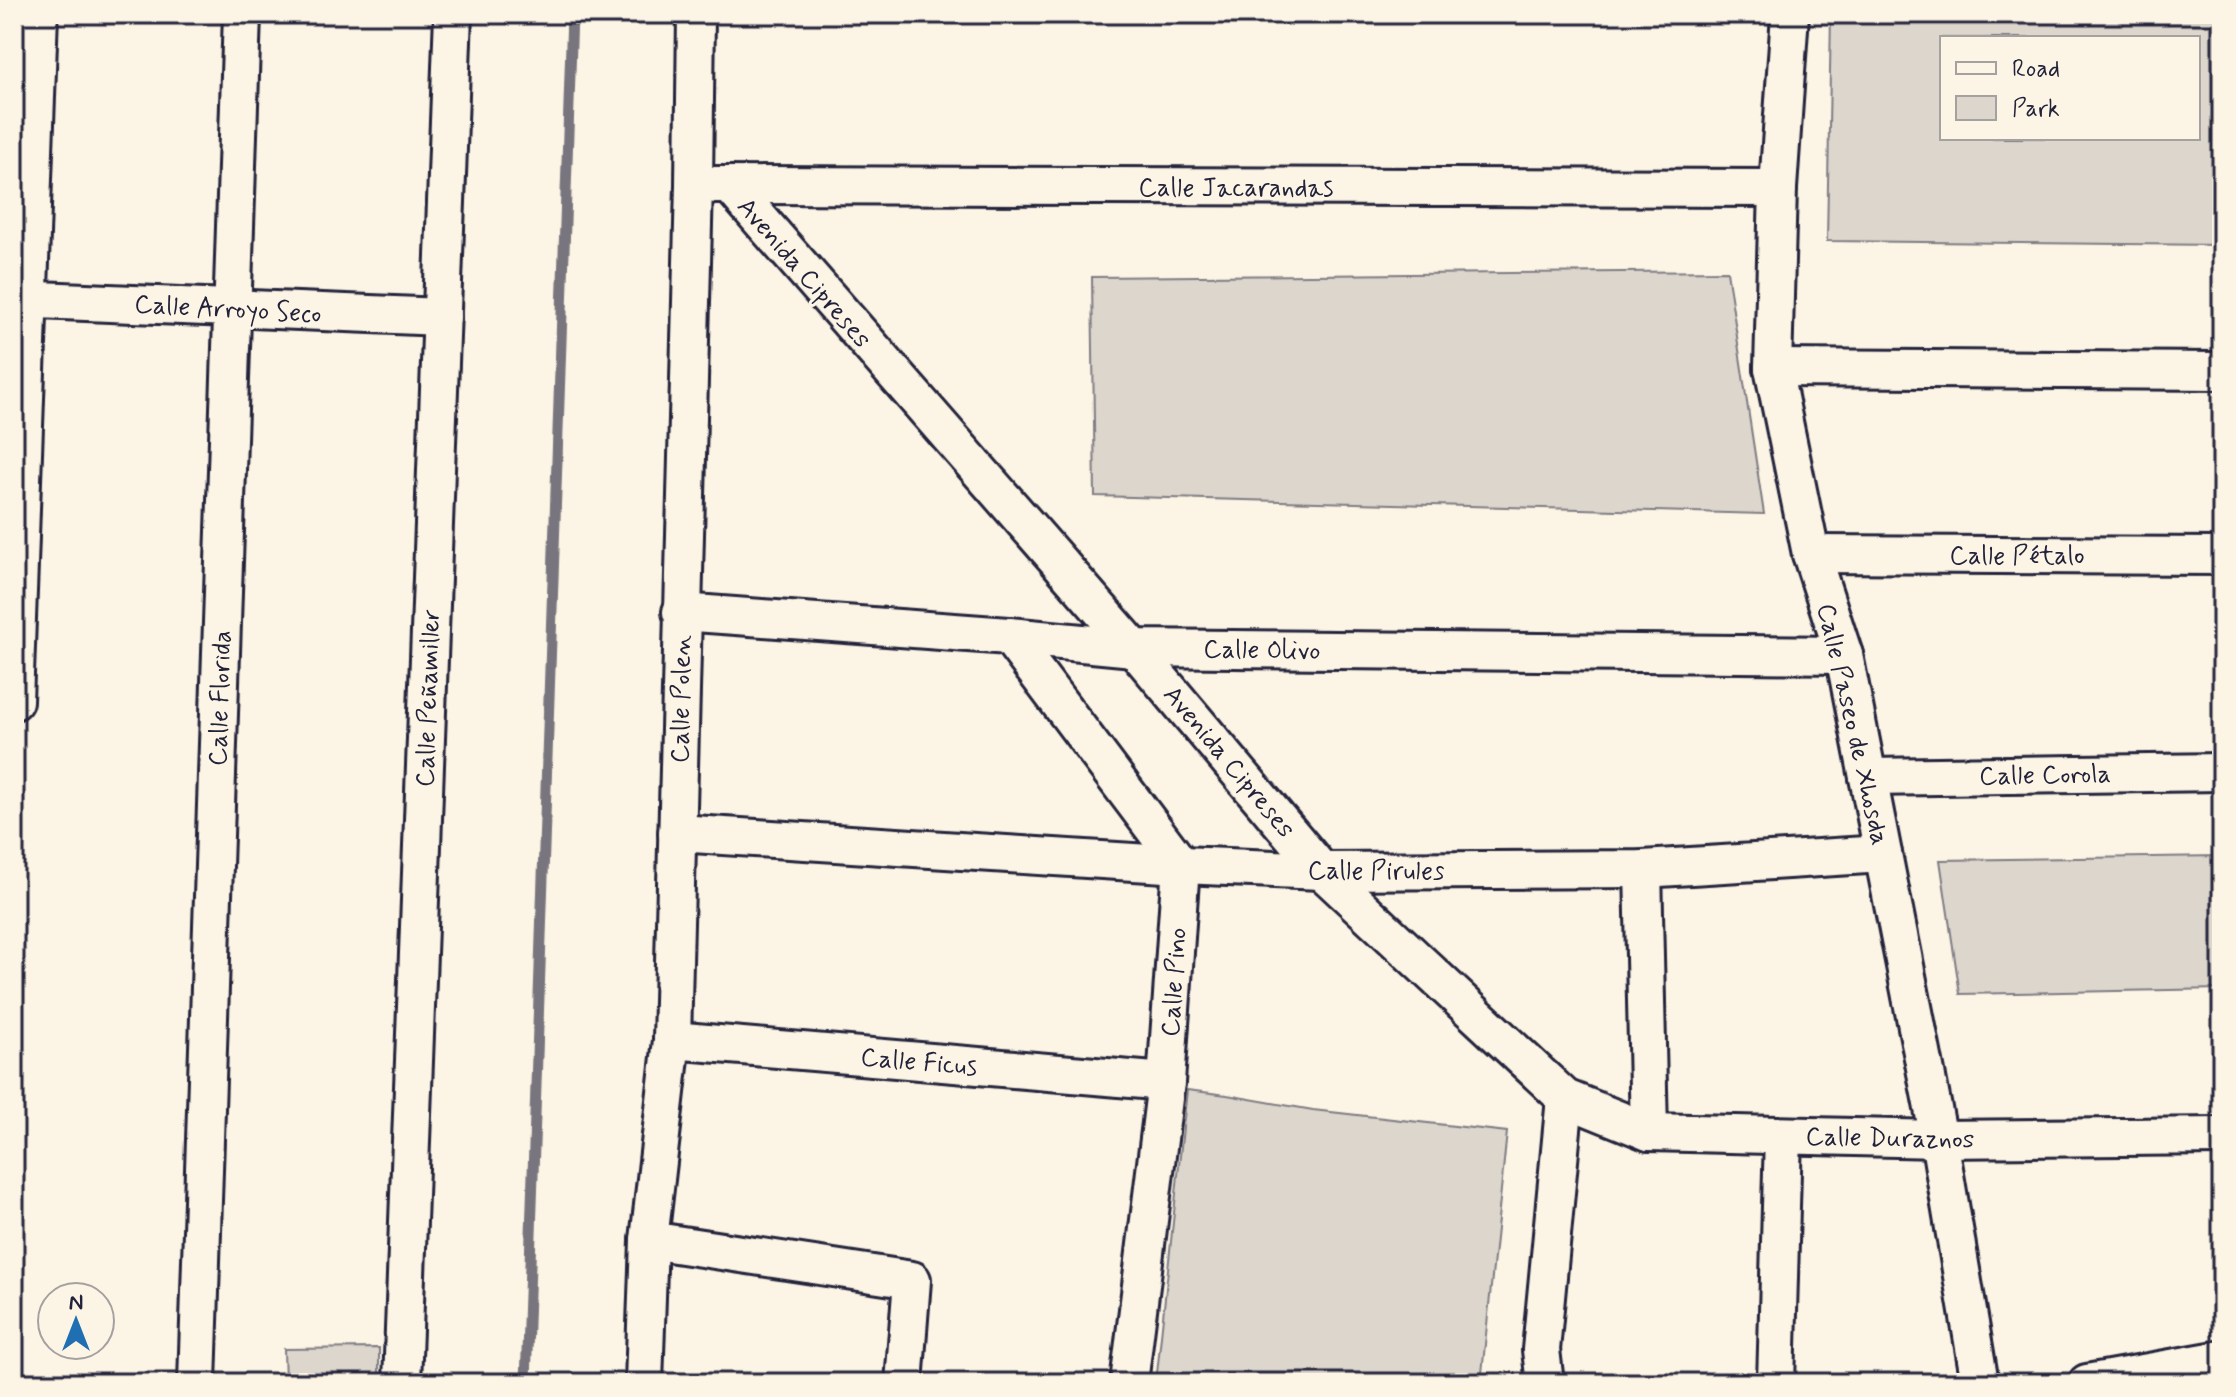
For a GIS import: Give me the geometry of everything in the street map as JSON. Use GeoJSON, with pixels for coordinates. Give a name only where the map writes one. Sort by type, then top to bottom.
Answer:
{"type":"FeatureCollection","features":[{"type":"Feature","properties":{"kind":"street"},"geometry":{"type":"LineString","coordinates":[[14,701],[22,299],[39,14]]}},
{"type":"Feature","properties":{"kind":"street","name":"Calle Florida"},"geometry":{"type":"LineString","coordinates":[[197,1383],[242,14]]}},
{"type":"Feature","properties":{"kind":"street","name":"Calle Peñamiller"},"geometry":{"type":"LineString","coordinates":[[402,1383],[453,14]]}},
{"type":"Feature","properties":{"kind":"street","name":"Calle Polen"},"geometry":{"type":"LineString","coordinates":[[644,1383],[649,1240],[672,1040],[681,612],[712,185],[696,14]]}},
{"type":"Feature","properties":{"kind":"street","name":"Calle Paseo de Xhosda"},"geometry":{"type":"LineString","coordinates":[[1790,14],[1778,188],[1773,368],[1811,554],[1844,655],[1939,1139],[1980,1383]]}},
{"type":"Feature","properties":{"kind":"street","name":"Calle Jacarandas"},"geometry":{"type":"LineString","coordinates":[[712,185],[1778,188]]}},
{"type":"Feature","properties":{"kind":"street","name":"Avenida Cipreses"},"geometry":{"type":"LineString","coordinates":[[712,185],[1134,648],[1322,871],[1565,1098]]}},
{"type":"Feature","properties":{"kind":"street","name":"Calle Arroyo Seco"},"geometry":{"type":"LineString","coordinates":[[22,299],[442,317]]}},
{"type":"Feature","properties":{"kind":"street"},"geometry":{"type":"LineString","coordinates":[[1773,368],[2222,371]]}},
{"type":"Feature","properties":{"kind":"street","name":"Calle Pétalo"},"geometry":{"type":"LineString","coordinates":[[1811,554],[2222,556]]}},
{"type":"Feature","properties":{"kind":"street","name":"Calle Olivo"},"geometry":{"type":"LineString","coordinates":[[681,612],[1134,648],[1844,655]]}},
{"type":"Feature","properties":{"kind":"street"},"geometry":{"type":"LineString","coordinates":[[1009,636],[1181,865]]}},
{"type":"Feature","properties":{"kind":"street","name":"Calle Corola"},"geometry":{"type":"LineString","coordinates":[[1868,777],[2222,772]]}},
{"type":"Feature","properties":{"kind":"street","name":"Calle Pirules"},"geometry":{"type":"LineString","coordinates":[[677,833],[1322,871],[1643,869],[1883,854]]}},
{"type":"Feature","properties":{"kind":"street","name":"Calle Pino"},"geometry":{"type":"LineString","coordinates":[[1129,1383],[1166,1082],[1181,865]]}},
{"type":"Feature","properties":{"kind":"street"},"geometry":{"type":"LineString","coordinates":[[1643,869],[1649,1132]]}},
{"type":"Feature","properties":{"kind":"street","name":"Calle Ficus"},"geometry":{"type":"LineString","coordinates":[[672,1040],[1166,1082]]}},
{"type":"Feature","properties":{"kind":"street"},"geometry":{"type":"LineString","coordinates":[[1545,1383],[1541,1350],[1565,1098]]}},
{"type":"Feature","properties":{"kind":"street","name":"Calle Duraznos"},"geometry":{"type":"LineString","coordinates":[[1565,1098],[1649,1132],[1939,1139],[2222,1136]]}},
{"type":"Feature","properties":{"kind":"street"},"geometry":{"type":"LineString","coordinates":[[1776,1383],[1783,1136]]}},
{"type":"Feature","properties":{"kind":"street"},"geometry":{"type":"LineString","coordinates":[[649,1240],[912,1280],[904,1383]]}},
{"type":"Feature","properties":{"kind":"street"},"geometry":{"type":"LineString","coordinates":[[2087,1383],[2222,1359]]}},
{"type":"Feature","properties":{"kind":"green space"},"geometry":{"type":"Polygon","coordinates":[[[1831,14],[2222,14],[2222,245],[1827,241],[1831,14]]]}},
{"type":"Feature","properties":{"kind":"green space"},"geometry":{"type":"Polygon","coordinates":[[[1727,271],[1764,514],[1095,496],[1092,277],[1727,271]]]}},
{"type":"Feature","properties":{"kind":"green space"},"geometry":{"type":"Polygon","coordinates":[[[2222,856],[2222,989],[1960,994],[1940,860],[2222,856]]]}},
{"type":"Feature","properties":{"kind":"green space"},"geometry":{"type":"Polygon","coordinates":[[[1187,1090],[1313,1110],[1507,1132],[1481,1383],[1156,1383],[1187,1090]]]}},
{"type":"Feature","properties":{"kind":"green space"},"geometry":{"type":"Polygon","coordinates":[[[379,1348],[379,1383],[285,1383],[284,1349],[379,1348]]]}},
{"type":"Feature","properties":{"kind":"waterway"},"geometry":{"type":"LineString","coordinates":[[526,1383],[572,14]]}}]}
